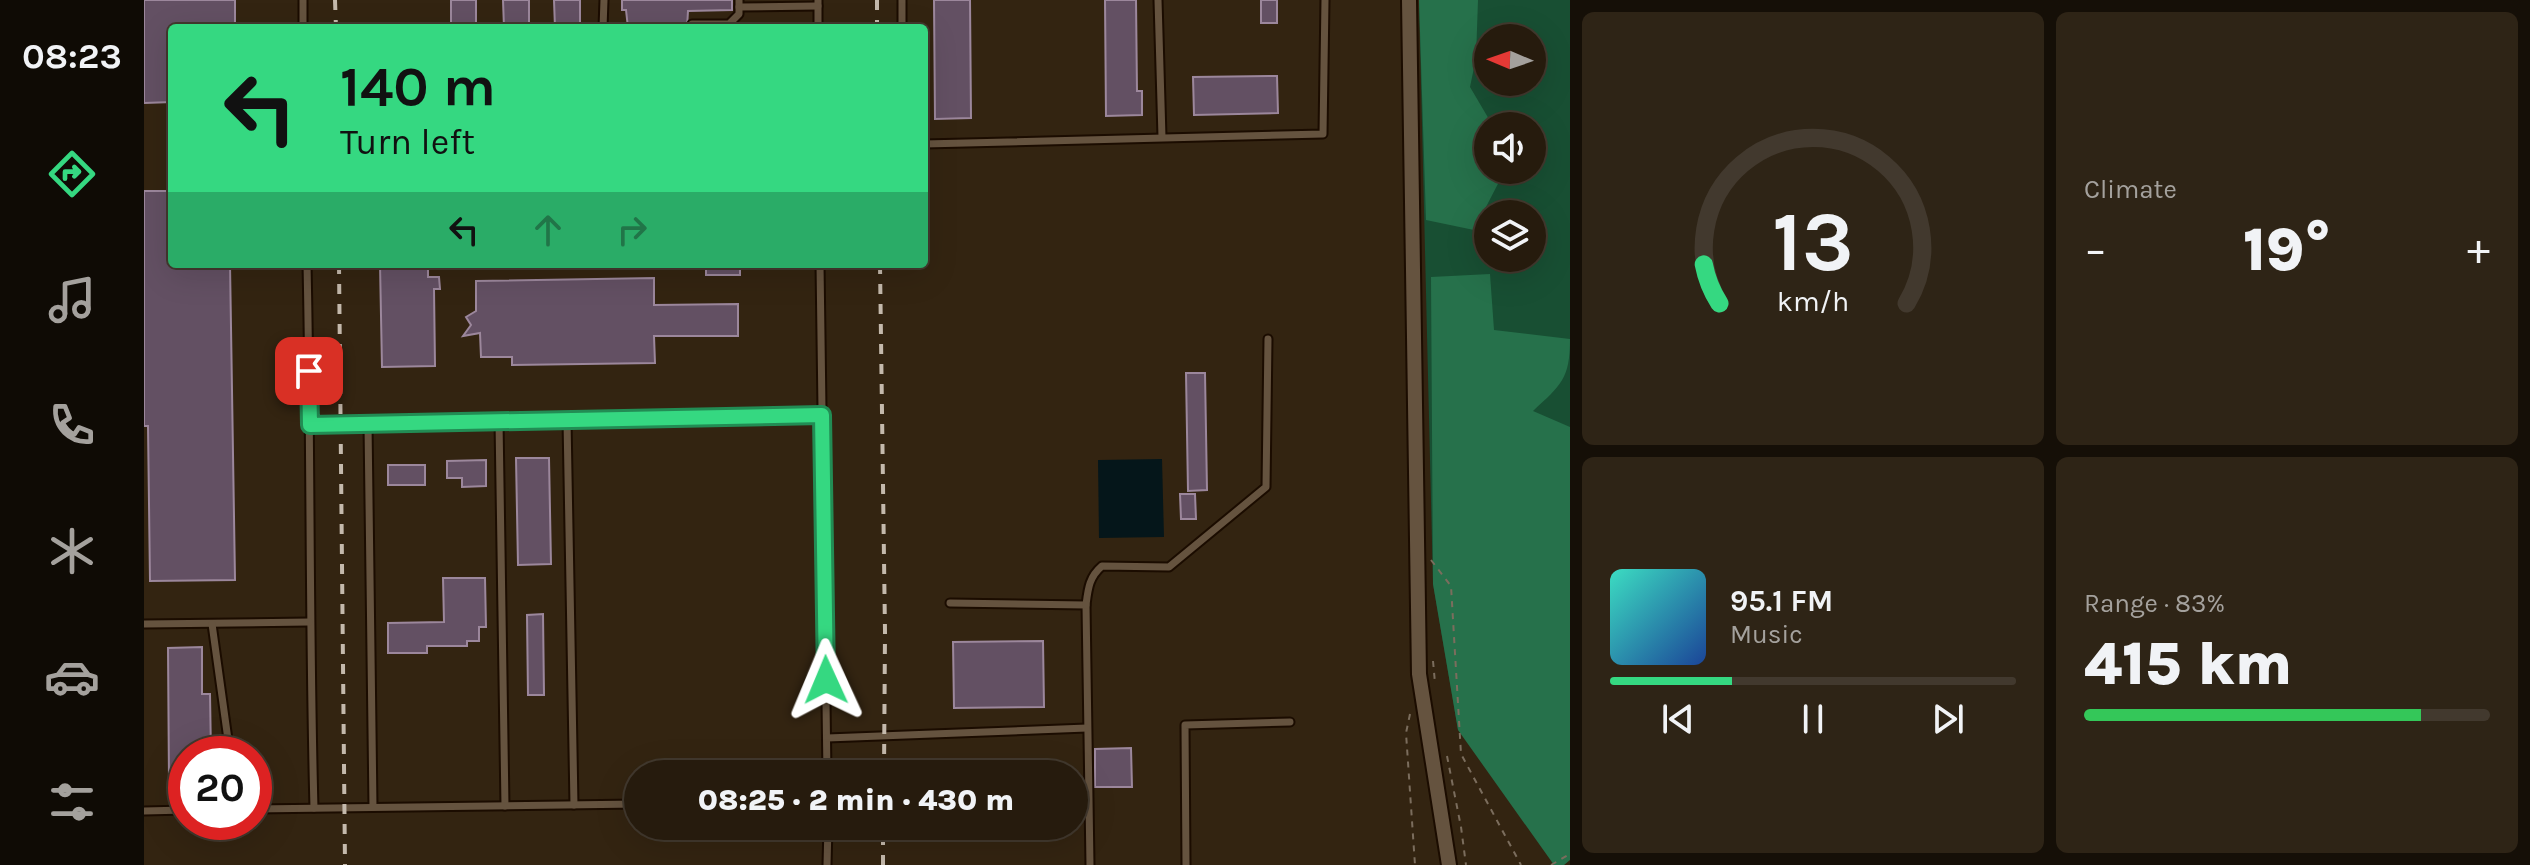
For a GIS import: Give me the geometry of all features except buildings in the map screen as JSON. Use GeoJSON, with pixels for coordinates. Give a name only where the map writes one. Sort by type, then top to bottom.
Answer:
{"type":"FeatureCollection","features":[{"type":"Feature","properties":{"kind":"street"},"geometry":{"type":"LineString","coordinates":[[1409,0],[1419,674],[1449,865]]}},
{"type":"Feature","properties":{"kind":"lane"},"geometry":{"type":"LineString","coordinates":[[303,0],[303,24]]}},
{"type":"Feature","properties":{"kind":"lane"},"geometry":{"type":"LineString","coordinates":[[603,24],[604,0]]}},
{"type":"Feature","properties":{"kind":"lane"},"geometry":{"type":"LineString","coordinates":[[902,0],[902,24]]}},
{"type":"Feature","properties":{"kind":"lane"},"geometry":{"type":"LineString","coordinates":[[1158,0],[1162,137]]}},
{"type":"Feature","properties":{"kind":"lane"},"geometry":{"type":"LineString","coordinates":[[928,144],[1323,134],[1325,0]]}},
{"type":"Feature","properties":{"kind":"lane"},"geometry":{"type":"LineString","coordinates":[[692,24],[729,24],[739,14],[739,4],[818,3],[818,24]]}},
{"type":"Feature","properties":{"kind":"lane"},"geometry":{"type":"LineString","coordinates":[[307,268],[309,622],[314,808]]}},
{"type":"Feature","properties":{"kind":"lane"},"geometry":{"type":"LineString","coordinates":[[820,268],[827,760]]}},
{"type":"Feature","properties":{"kind":"lane"},"geometry":{"type":"LineString","coordinates":[[1090,865],[1086,605],[1089,585],[1102,566],[1169,567],[1266,487],[1268,339]]}},
{"type":"Feature","properties":{"kind":"lane"},"geometry":{"type":"LineString","coordinates":[[310,425],[822,415]]}},
{"type":"Feature","properties":{"kind":"lane"},"geometry":{"type":"LineString","coordinates":[[567,420],[574,805]]}},
{"type":"Feature","properties":{"kind":"lane"},"geometry":{"type":"LineString","coordinates":[[499,421],[505,806]]}},
{"type":"Feature","properties":{"kind":"lane"},"geometry":{"type":"LineString","coordinates":[[368,424],[373,807]]}},
{"type":"Feature","properties":{"kind":"lane"},"geometry":{"type":"LineString","coordinates":[[950,603],[1086,605]]}},
{"type":"Feature","properties":{"kind":"lane"},"geometry":{"type":"LineString","coordinates":[[144,624],[309,622]]}},
{"type":"Feature","properties":{"kind":"lane"},"geometry":{"type":"LineString","coordinates":[[212,624],[228,736]]}},
{"type":"Feature","properties":{"kind":"lane"},"geometry":{"type":"LineString","coordinates":[[1186,865],[1185,725],[1290,722]]}},
{"type":"Feature","properties":{"kind":"lane"},"geometry":{"type":"LineString","coordinates":[[827,738],[1087,728]]}},
{"type":"Feature","properties":{"kind":"lane"},"geometry":{"type":"LineString","coordinates":[[272,809],[624,804]]}},
{"type":"Feature","properties":{"kind":"lane"},"geometry":{"type":"LineString","coordinates":[[144,811],[168,810]]}},
{"type":"Feature","properties":{"kind":"lane"},"geometry":{"type":"LineString","coordinates":[[827,865],[828,840]]}},
{"type":"Feature","properties":{"kind":"path"},"geometry":{"type":"LineString","coordinates":[[1417,542],[1451,586],[1461,754],[1521,865]]}},
{"type":"Feature","properties":{"kind":"path"},"geometry":{"type":"LineString","coordinates":[[1434,662],[1436,693]]}},
{"type":"Feature","properties":{"kind":"path"},"geometry":{"type":"LineString","coordinates":[[1413,704],[1406,733],[1415,865]]}},
{"type":"Feature","properties":{"kind":"path"},"geometry":{"type":"LineString","coordinates":[[1446,753],[1466,865]]}},
{"type":"Feature","properties":{"kind":"path"},"geometry":{"type":"LineString","coordinates":[[1551,865],[1570,854]]}},
{"type":"Feature","properties":{"kind":"green space"},"geometry":{"type":"Polygon","coordinates":[[[1419,0],[1570,0],[1570,786],[1458,730],[1433,584],[1419,0]]]}},
{"type":"Feature","properties":{"kind":"green space"},"geometry":{"type":"Polygon","coordinates":[[[1419,0],[1478,0],[1470,87],[1485,112],[1474,112],[1474,184],[1498,184],[1490,200],[1474,200],[1474,230],[1426,220],[1419,0]]]}},
{"type":"Feature","properties":{"kind":"green space"},"geometry":{"type":"Polygon","coordinates":[[[1490,274],[1494,330],[1570,339],[1566,373],[1551,394],[1533,411],[1570,427],[1570,860],[1564,865],[1554,865],[1458,730],[1433,584],[1431,277],[1490,274]]]}},
{"type":"Feature","properties":{"kind":"shaded area"},"geometry":{"type":"Polygon","coordinates":[[[1162,459],[1164,537],[1099,538],[1098,460],[1162,459]]]}},
{"type":"Feature","properties":{"kind":"railway"},"geometry":{"type":"LineString","coordinates":[[335,0],[336,24]]}},
{"type":"Feature","properties":{"kind":"railway"},"geometry":{"type":"LineString","coordinates":[[877,0],[877,24]]}},
{"type":"Feature","properties":{"kind":"railway"},"geometry":{"type":"LineString","coordinates":[[339,268],[345,865]]}},
{"type":"Feature","properties":{"kind":"railway"},"geometry":{"type":"LineString","coordinates":[[880,268],[884,760]]}},
{"type":"Feature","properties":{"kind":"railway"},"geometry":{"type":"LineString","coordinates":[[883,840],[883,865]]}},
{"type":"Feature","properties":{"kind":"route"},"geometry":{"type":"LineString","coordinates":[[309,371],[310,425],[822,415],[826,680]]}}]}
